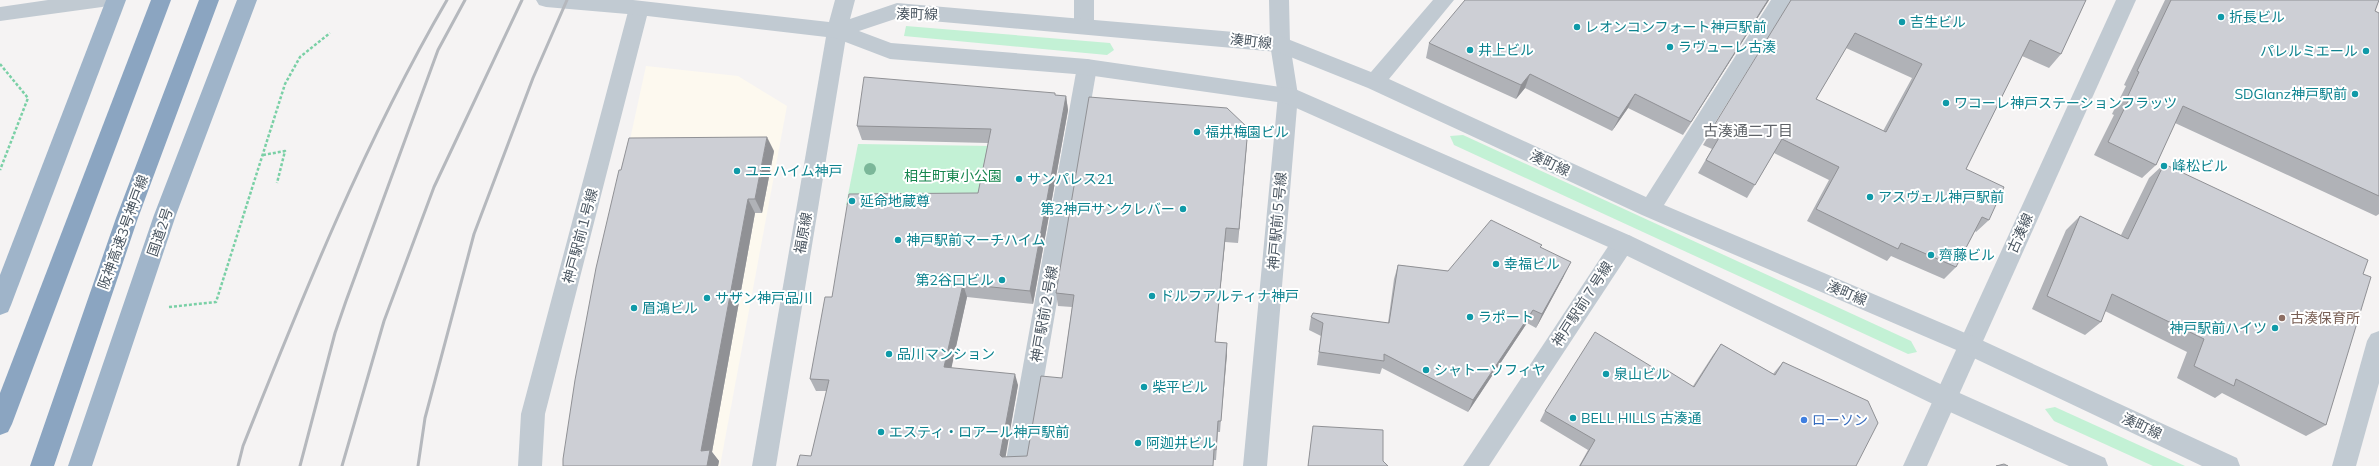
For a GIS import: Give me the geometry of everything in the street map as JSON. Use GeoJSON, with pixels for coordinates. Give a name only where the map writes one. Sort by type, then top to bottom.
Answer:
{"type":"FeatureCollection","features":[{"type":"Feature","properties":{"kind":"highway"},"geometry":{"type":"LineString","coordinates":[[0,305],[116,0]]}},
{"type":"Feature","properties":{"kind":"highway"},"geometry":{"type":"LineString","coordinates":[[0,424],[161,0]]}},
{"type":"Feature","properties":{"kind":"highway","name":"阪神高速3号神戸線"},"geometry":{"type":"LineString","coordinates":[[42,466],[127,218],[209,0]]}},
{"type":"Feature","properties":{"kind":"highway","name":"国道2号"},"geometry":{"type":"LineString","coordinates":[[80,466],[165,215],[247,0]]}},
{"type":"Feature","properties":{"kind":"street"},"geometry":{"type":"LineString","coordinates":[[0,14],[102,0]]}},
{"type":"Feature","properties":{"kind":"street","name":"湊町線"},"geometry":{"type":"LineString","coordinates":[[546,0],[641,4],[837,31],[890,51],[1087,67],[1288,95],[1623,243],[1947,398],[2096,466]]}},
{"type":"Feature","properties":{"kind":"street","name":"福原線"},"geometry":{"type":"LineString","coordinates":[[764,466],[837,31],[845,0]]}},
{"type":"Feature","properties":{"kind":"street"},"geometry":{"type":"LineString","coordinates":[[1084,0],[1084,25]]}},
{"type":"Feature","properties":{"kind":"street"},"geometry":{"type":"LineString","coordinates":[[1279,0],[1280,44]]}},
{"type":"Feature","properties":{"kind":"street"},"geometry":{"type":"LineString","coordinates":[[1375,82],[1444,0]]}},
{"type":"Feature","properties":{"kind":"street"},"geometry":{"type":"LineString","coordinates":[[1650,209],[1781,0]]}},
{"type":"Feature","properties":{"kind":"street","name":"古湊線"},"geometry":{"type":"LineString","coordinates":[[1915,466],[2126,0]]}},
{"type":"Feature","properties":{"kind":"street","name":"神戸駅前１号線"},"geometry":{"type":"LineString","coordinates":[[530,466],[534,414],[641,4]]}},
{"type":"Feature","properties":{"kind":"street","name":"湊町線"},"geometry":{"type":"LineString","coordinates":[[837,31],[897,10],[1084,25],[1280,44],[1375,82],[1650,209],[1969,345],[2228,466]]}},
{"type":"Feature","properties":{"kind":"street","name":"神戸駅前５号線"},"geometry":{"type":"LineString","coordinates":[[1255,466],[1288,95],[1280,44]]}},
{"type":"Feature","properties":{"kind":"street","name":"神戸駅前２号線"},"geometry":{"type":"LineString","coordinates":[[1017,466],[1087,67]]}},
{"type":"Feature","properties":{"kind":"street","name":"神戸駅前７号線"},"geometry":{"type":"LineString","coordinates":[[1475,466],[1623,243]]}},
{"type":"Feature","properties":{"kind":"street"},"geometry":{"type":"LineString","coordinates":[[2344,466],[2379,341]]}},
{"type":"Feature","properties":{"kind":"path"},"geometry":{"type":"LineString","coordinates":[[0,64],[28,98],[0,170]]}},
{"type":"Feature","properties":{"kind":"path"},"geometry":{"type":"LineString","coordinates":[[263,155],[285,151],[277,183]]}},
{"type":"Feature","properties":{"kind":"shaded area"},"geometry":{"type":"Polygon","coordinates":[[[646,66],[738,76],[787,106],[720,466],[569,466],[572,406],[646,66]]]}},
{"type":"Feature","properties":{"kind":"green space"},"geometry":{"type":"Polygon","coordinates":[[[906,26],[1110,43],[1114,50],[1107,55],[904,36],[906,26]]]}},
{"type":"Feature","properties":{"kind":"green space"},"geometry":{"type":"Polygon","coordinates":[[[1463,135],[1911,341],[1917,352],[1908,354],[1454,145],[1450,136],[1463,135]]]}},
{"type":"Feature","properties":{"kind":"green space","name":"相生町東小公園"},"geometry":{"type":"Polygon","coordinates":[[[858,144],[992,146],[984,207],[846,205],[858,144]]]}},
{"type":"Feature","properties":{"kind":"green space"},"geometry":{"type":"Polygon","coordinates":[[[2055,407],[2185,466],[2153,466],[2054,421],[2045,409],[2055,407]]]}},
{"type":"Feature","properties":{"kind":"building"},"geometry":{"type":"Polygon","coordinates":[[[1465,0],[1768,0],[1691,122],[1635,94],[1619,118],[1530,74],[1521,85],[1429,43],[1465,0]]]}},
{"type":"Feature","properties":{"kind":"building"},"geometry":{"type":"Polygon","coordinates":[[[1791,0],[2086,0],[2061,54],[2030,40],[1966,169],[2004,187],[1989,220],[1982,217],[1956,267],[1901,243],[1898,249],[1816,209],[1839,167],[1782,139],[1755,185],[1706,160],[1720,136],[1710,132],[1791,0]],[[1855,33],[1816,99],[1886,132],[1922,64],[1855,33]]]}},
{"type":"Feature","properties":{"kind":"building"},"geometry":{"type":"Polygon","coordinates":[[[2171,0],[2379,0],[2375,11],[2379,13],[2379,196],[2183,106],[2156,165],[2108,142],[2128,101],[2126,100],[2139,72],[2137,71],[2171,0]]]}},
{"type":"Feature","properties":{"kind":"building"},"geometry":{"type":"Polygon","coordinates":[[[864,77],[1055,93],[1055,95],[1066,96],[1030,291],[963,284],[944,367],[1015,374],[1000,455],[1002,457],[1027,456],[1041,376],[1062,378],[1074,295],[1056,293],[1089,97],[1227,108],[1248,128],[1239,229],[1226,228],[1215,342],[1227,343],[1221,421],[1218,421],[1216,450],[1214,449],[1213,466],[797,466],[800,455],[811,456],[829,380],[810,379],[825,297],[832,297],[849,194],[978,193],[991,129],[857,126],[864,77]]]}},
{"type":"Feature","properties":{"kind":"building"},"geometry":{"type":"Polygon","coordinates":[[[767,137],[755,199],[748,199],[701,451],[710,450],[707,466],[563,466],[575,380],[596,268],[619,170],[621,170],[629,138],[767,137]]]}},
{"type":"Feature","properties":{"kind":"building"},"geometry":{"type":"Polygon","coordinates":[[[2164,164],[2368,260],[2363,274],[2371,277],[2326,425],[2236,379],[2234,386],[2194,366],[2204,339],[2112,294],[2101,322],[2047,296],[2080,216],[2128,239],[2164,164]]]}},
{"type":"Feature","properties":{"kind":"building"},"geometry":{"type":"Polygon","coordinates":[[[1491,220],[1542,245],[1540,247],[1571,262],[1542,314],[1533,310],[1473,400],[1384,354],[1384,361],[1319,352],[1323,323],[1311,317],[1313,313],[1389,323],[1398,265],[1448,271],[1491,220]]]}},
{"type":"Feature","properties":{"kind":"building"},"geometry":{"type":"Polygon","coordinates":[[[1595,332],[1662,373],[1665,369],[1694,387],[1721,344],[1775,375],[1783,362],[1868,401],[1878,423],[1856,466],[1580,466],[1595,440],[1545,411],[1595,332]]]}},
{"type":"Feature","properties":{"kind":"building"},"geometry":{"type":"Polygon","coordinates":[[[1313,426],[1383,430],[1383,461],[1388,466],[1308,466],[1313,426]]]}},
{"type":"Feature","properties":{"kind":"building"},"geometry":{"type":"Polygon","coordinates":[[[2004,464],[2008,466],[1996,466],[2004,464]]]}},
{"type":"Feature","properties":{"kind":"railway"},"geometry":{"type":"LineString","coordinates":[[238,466],[243,446],[312,276],[362,163],[417,53],[447,0]]}},
{"type":"Feature","properties":{"kind":"railway"},"geometry":{"type":"LineString","coordinates":[[300,466],[335,333],[346,301],[438,50],[465,0]]}},
{"type":"Feature","properties":{"kind":"railway"},"geometry":{"type":"LineString","coordinates":[[342,466],[384,321],[434,187],[522,0]]}},
{"type":"Feature","properties":{"kind":"railway"},"geometry":{"type":"LineString","coordinates":[[418,466],[425,418],[474,234],[533,78],[567,0]]}},
{"type":"Feature","properties":{"kind":"place","name":"折長ビル"},"geometry":{"type":"Point","coordinates":[2221,17]}},
{"type":"Feature","properties":{"kind":"place","name":"吉生ビル"},"geometry":{"type":"Point","coordinates":[1902,22]}},
{"type":"Feature","properties":{"kind":"place","name":"レオンコンフォート神戸駅前"},"geometry":{"type":"Point","coordinates":[1577,27]}},
{"type":"Feature","properties":{"kind":"place","name":"ラヴューレ古湊"},"geometry":{"type":"Point","coordinates":[1670,47]}},
{"type":"Feature","properties":{"kind":"place","name":"井上ビル"},"geometry":{"type":"Point","coordinates":[1470,50]}},
{"type":"Feature","properties":{"kind":"place","name":"パレルミエール"},"geometry":{"type":"Point","coordinates":[2366,51]}},
{"type":"Feature","properties":{"kind":"place","name":"SDGlanz神戸駅前"},"geometry":{"type":"Point","coordinates":[2355,94]}},
{"type":"Feature","properties":{"kind":"place","name":"ワコーレ神戸ステーションフラッツ"},"geometry":{"type":"Point","coordinates":[1946,103]}},
{"type":"Feature","properties":{"kind":"place","name":"福井梅園ビル"},"geometry":{"type":"Point","coordinates":[1197,132]}},
{"type":"Feature","properties":{"kind":"place","name":"峰松ビル"},"geometry":{"type":"Point","coordinates":[2164,166]}},
{"type":"Feature","properties":{"kind":"place","name":"ユニハイム神戸"},"geometry":{"type":"Point","coordinates":[737,171]}},
{"type":"Feature","properties":{"kind":"place","name":"サンパレス21"},"geometry":{"type":"Point","coordinates":[1019,179]}},
{"type":"Feature","properties":{"kind":"place","name":"アスヴェル神戸駅前"},"geometry":{"type":"Point","coordinates":[1870,197]}},
{"type":"Feature","properties":{"kind":"place","name":"延命地蔵尊"},"geometry":{"type":"Point","coordinates":[852,201]}},
{"type":"Feature","properties":{"kind":"place","name":"第2神戸サンクレバー"},"geometry":{"type":"Point","coordinates":[1183,209]}},
{"type":"Feature","properties":{"kind":"place","name":"神戸駅前マーチハイム"},"geometry":{"type":"Point","coordinates":[898,240]}},
{"type":"Feature","properties":{"kind":"place","name":"齊藤ビル"},"geometry":{"type":"Point","coordinates":[1931,255]}},
{"type":"Feature","properties":{"kind":"place","name":"幸福ビル"},"geometry":{"type":"Point","coordinates":[1496,264]}},
{"type":"Feature","properties":{"kind":"place","name":"第2谷口ビル"},"geometry":{"type":"Point","coordinates":[1002,280]}},
{"type":"Feature","properties":{"kind":"place","name":"ドルフアルティナ神戸"},"geometry":{"type":"Point","coordinates":[1152,296]}},
{"type":"Feature","properties":{"kind":"place","name":"サザン神戸品川"},"geometry":{"type":"Point","coordinates":[707,298]}},
{"type":"Feature","properties":{"kind":"place","name":"眉鴻ビル"},"geometry":{"type":"Point","coordinates":[634,308]}},
{"type":"Feature","properties":{"kind":"place","name":"ラポート"},"geometry":{"type":"Point","coordinates":[1470,317]}},
{"type":"Feature","properties":{"kind":"place","name":"古湊保育所"},"geometry":{"type":"Point","coordinates":[2282,318]}},
{"type":"Feature","properties":{"kind":"place","name":"神戸駅前ハイツ"},"geometry":{"type":"Point","coordinates":[2275,328]}},
{"type":"Feature","properties":{"kind":"place","name":"品川マンション"},"geometry":{"type":"Point","coordinates":[889,354]}},
{"type":"Feature","properties":{"kind":"place","name":"シャトーソフィヤ"},"geometry":{"type":"Point","coordinates":[1426,370]}},
{"type":"Feature","properties":{"kind":"place","name":"泉山ビル"},"geometry":{"type":"Point","coordinates":[1606,374]}},
{"type":"Feature","properties":{"kind":"place","name":"柴平ビル"},"geometry":{"type":"Point","coordinates":[1144,387]}},
{"type":"Feature","properties":{"kind":"place","name":"BELL HILLS 古湊通"},"geometry":{"type":"Point","coordinates":[1573,418]}},
{"type":"Feature","properties":{"kind":"place","name":"ローソン"},"geometry":{"type":"Point","coordinates":[1804,420]}},
{"type":"Feature","properties":{"kind":"place","name":"エスティ・ロアール神戸駅前"},"geometry":{"type":"Point","coordinates":[881,432]}},
{"type":"Feature","properties":{"kind":"place","name":"阿迦井ビル"},"geometry":{"type":"Point","coordinates":[1138,443]}},
{"type":"Feature","properties":{"kind":"district","name":"古湊通二丁目"},"geometry":{"type":"Point","coordinates":[1748,131]}}]}
